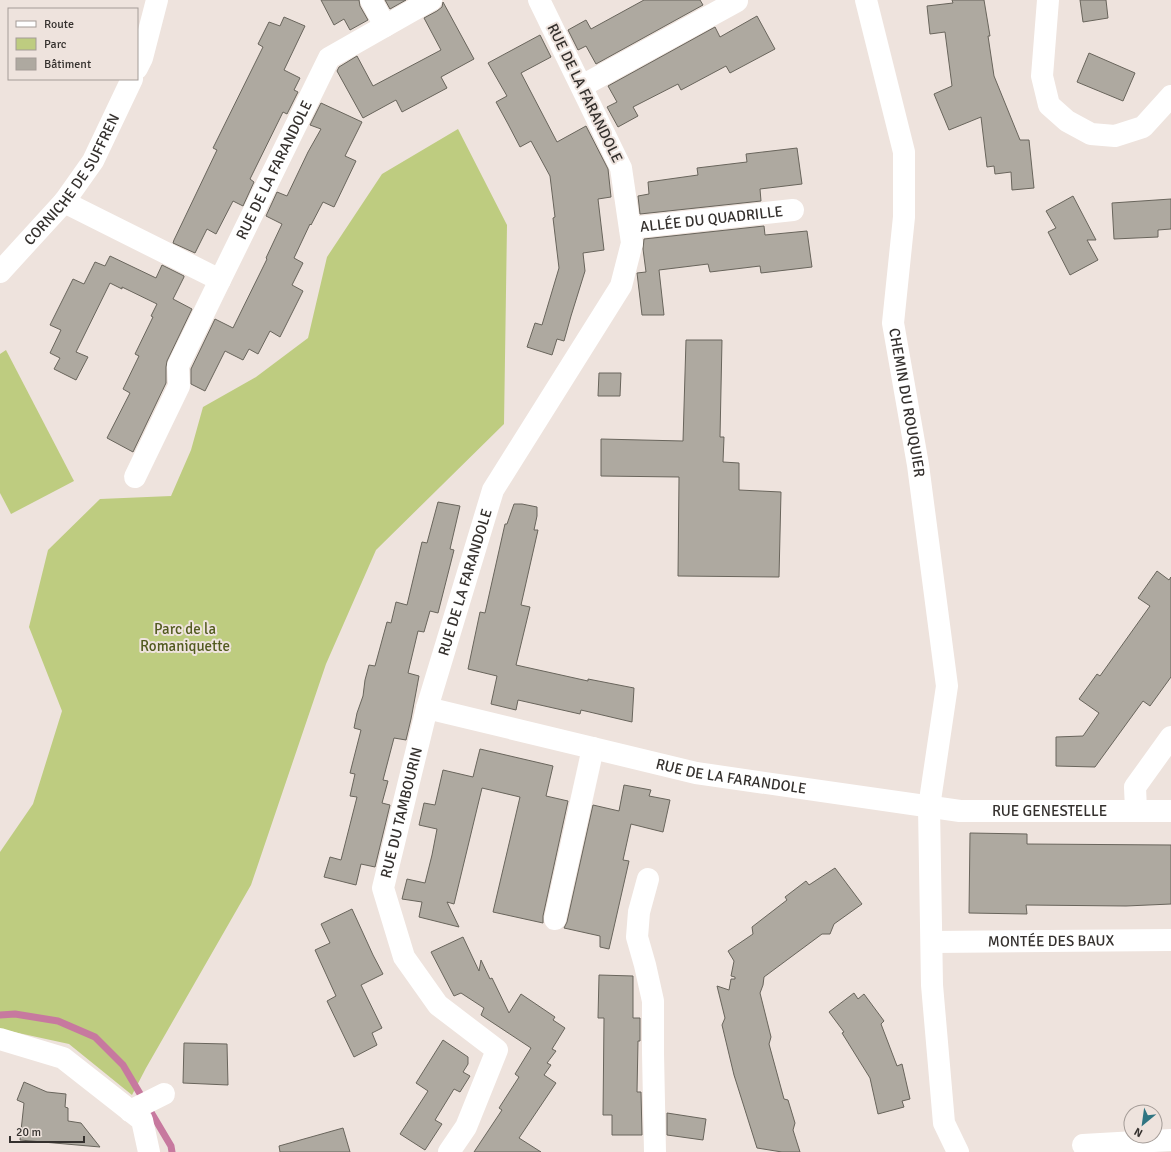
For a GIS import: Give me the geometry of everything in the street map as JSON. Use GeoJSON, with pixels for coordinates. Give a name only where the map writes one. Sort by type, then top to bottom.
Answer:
{"type":"FeatureCollection","features":[{"type":"Feature","properties":{"kind":"street"},"geometry":{"type":"LineString","coordinates":[[138,66],[142,58],[157,0]]}},
{"type":"Feature","properties":{"kind":"street"},"geometry":{"type":"LineString","coordinates":[[371,0],[385,26]]}},
{"type":"Feature","properties":{"kind":"street","name":"RUE DE LA FARANDOLE"},"geometry":{"type":"LineString","coordinates":[[135,477],[179,386],[178,366],[330,58],[431,0]]}},
{"type":"Feature","properties":{"kind":"street","name":"RUE DE LA FARANDOLE"},"geometry":{"type":"LineString","coordinates":[[539,0],[622,168],[632,243],[621,286],[493,490],[427,708],[696,773],[929,807]]}},
{"type":"Feature","properties":{"kind":"street","name":"CHEMIN DU ROUQUIER"},"geometry":{"type":"LineString","coordinates":[[866,0],[904,152],[904,217],[893,323],[918,465],[947,686],[929,807],[932,985],[944,1123],[958,1152]]}},
{"type":"Feature","properties":{"kind":"street"},"geometry":{"type":"LineString","coordinates":[[1048,0],[1042,76],[1049,105],[1067,121],[1091,134],[1115,136],[1143,127],[1171,96]]}},
{"type":"Feature","properties":{"kind":"street"},"geometry":{"type":"LineString","coordinates":[[582,86],[737,1]]}},
{"type":"Feature","properties":{"kind":"street","name":"CORNICHE DE SUFFREN"},"geometry":{"type":"LineString","coordinates":[[0,272],[64,202],[93,161],[132,80]]}},
{"type":"Feature","properties":{"kind":"street"},"geometry":{"type":"LineString","coordinates":[[64,202],[220,280]]}},
{"type":"Feature","properties":{"kind":"street","name":"ALLÉE DU QUADRILLE"},"geometry":{"type":"LineString","coordinates":[[630,228],[793,210]]}},
{"type":"Feature","properties":{"kind":"street","name":"RUE DU TAMBOURIN"},"geometry":{"type":"LineString","coordinates":[[427,708],[383,888],[404,957],[438,1005],[497,1050],[466,1127],[449,1152]]}},
{"type":"Feature","properties":{"kind":"street"},"geometry":{"type":"LineString","coordinates":[[1136,810],[1135,787],[1171,737]]}},
{"type":"Feature","properties":{"kind":"street"},"geometry":{"type":"LineString","coordinates":[[556,919],[593,748]]}},
{"type":"Feature","properties":{"kind":"street","name":"RUE GENESTELLE"},"geometry":{"type":"LineString","coordinates":[[929,807],[960,811],[1171,810]]}},
{"type":"Feature","properties":{"kind":"street"},"geometry":{"type":"LineString","coordinates":[[648,879],[639,912],[637,937],[653,1001],[655,1152]]}},
{"type":"Feature","properties":{"kind":"street","name":"MONTÉE DES BAUX"},"geometry":{"type":"LineString","coordinates":[[932,942],[1171,940]]}},
{"type":"Feature","properties":{"kind":"street"},"geometry":{"type":"LineString","coordinates":[[0,1039],[63,1058],[142,1120],[149,1152]]}},
{"type":"Feature","properties":{"kind":"street"},"geometry":{"type":"LineString","coordinates":[[130,1111],[164,1094]]}},
{"type":"Feature","properties":{"kind":"street"},"geometry":{"type":"LineString","coordinates":[[1083,1145],[1171,1140]]}},
{"type":"Feature","properties":{"kind":"green space","name":"Parc de la Romaniquette"},"geometry":{"type":"Polygon","coordinates":[[[458,129],[507,225],[504,424],[376,550],[326,664],[251,885],[132,1095],[69,1044],[0,1029],[0,852],[33,804],[62,711],[29,627],[48,550],[100,499],[171,496],[191,450],[203,407],[256,377],[308,338],[327,257],[382,174],[458,129]]]}},
{"type":"Feature","properties":{"kind":"green space"},"geometry":{"type":"Polygon","coordinates":[[[6,350],[74,481],[11,514],[0,493],[0,354],[6,350]]]}},
{"type":"Feature","properties":{"kind":"building"},"geometry":{"type":"Polygon","coordinates":[[[321,0],[359,0],[360,6],[368,20],[350,30],[344,19],[334,25],[321,0]]]}},
{"type":"Feature","properties":{"kind":"building"},"geometry":{"type":"Polygon","coordinates":[[[385,0],[406,0],[390,9],[385,0]]]}},
{"type":"Feature","properties":{"kind":"building"},"geometry":{"type":"Polygon","coordinates":[[[644,0],[700,0],[703,5],[596,64],[586,46],[578,50],[568,30],[586,20],[591,29],[644,0]]]}},
{"type":"Feature","properties":{"kind":"building"},"geometry":{"type":"Polygon","coordinates":[[[952,0],[984,0],[990,36],[988,36],[994,76],[1020,140],[1029,140],[1034,188],[1012,190],[1011,172],[995,174],[994,166],[987,167],[981,117],[949,130],[934,94],[952,86],[945,32],[930,34],[927,6],[953,3],[952,0]]]}},
{"type":"Feature","properties":{"kind":"building"},"geometry":{"type":"Polygon","coordinates":[[[1080,0],[1106,0],[1108,18],[1083,22],[1080,0]]]}},
{"type":"Feature","properties":{"kind":"building"},"geometry":{"type":"Polygon","coordinates":[[[443,2],[474,59],[441,77],[447,88],[402,112],[396,100],[363,118],[337,71],[339,67],[357,56],[373,86],[441,50],[424,18],[442,7],[443,2]]]}},
{"type":"Feature","properties":{"kind":"building"},"geometry":{"type":"Polygon","coordinates":[[[757,16],[775,49],[730,73],[726,66],[681,90],[678,84],[633,107],[638,116],[618,127],[607,107],[617,102],[608,86],[715,27],[720,37],[757,16]]]}},
{"type":"Feature","properties":{"kind":"building"},"geometry":{"type":"Polygon","coordinates":[[[284,17],[305,26],[284,70],[300,78],[294,90],[298,92],[287,114],[283,112],[250,179],[254,182],[243,206],[233,201],[216,234],[207,229],[195,253],[173,243],[174,240],[217,150],[213,148],[263,47],[258,44],[269,22],[280,26],[284,17]]]}},
{"type":"Feature","properties":{"kind":"building"},"geometry":{"type":"Polygon","coordinates":[[[540,35],[551,57],[521,73],[557,142],[586,126],[608,169],[611,197],[598,199],[604,250],[583,253],[585,271],[564,341],[557,339],[552,355],[527,347],[535,323],[542,325],[559,268],[550,176],[531,141],[520,147],[496,102],[507,96],[488,63],[540,35]]]}},
{"type":"Feature","properties":{"kind":"building"},"geometry":{"type":"Polygon","coordinates":[[[1089,53],[1135,73],[1123,101],[1077,82],[1089,53]]]}},
{"type":"Feature","properties":{"kind":"building"},"geometry":{"type":"Polygon","coordinates":[[[321,103],[362,122],[345,156],[356,161],[334,207],[323,202],[311,225],[310,224],[294,258],[303,263],[292,285],[303,291],[280,337],[270,331],[258,354],[249,349],[243,360],[225,351],[205,391],[191,384],[191,369],[215,319],[233,328],[267,259],[266,258],[282,224],[266,216],[277,192],[287,196],[321,129],[310,125],[321,103]]]}},
{"type":"Feature","properties":{"kind":"building"},"geometry":{"type":"Polygon","coordinates":[[[797,148],[802,184],[760,189],[761,201],[640,214],[638,196],[649,194],[648,182],[698,175],[697,168],[747,162],[746,154],[797,148]]]}},
{"type":"Feature","properties":{"kind":"building"},"geometry":{"type":"Polygon","coordinates":[[[1073,196],[1096,240],[1087,240],[1098,260],[1070,275],[1048,232],[1056,228],[1046,211],[1073,196]]]}},
{"type":"Feature","properties":{"kind":"building"},"geometry":{"type":"Polygon","coordinates":[[[1171,199],[1171,229],[1158,230],[1158,237],[1114,239],[1112,203],[1171,199]]]}},
{"type":"Feature","properties":{"kind":"building"},"geometry":{"type":"Polygon","coordinates":[[[764,226],[765,235],[807,231],[812,267],[761,273],[760,266],[710,272],[708,264],[659,270],[664,315],[642,315],[637,273],[646,272],[643,249],[644,239],[764,226]]]}},
{"type":"Feature","properties":{"kind":"building"},"geometry":{"type":"Polygon","coordinates":[[[110,256],[156,278],[162,265],[184,276],[173,299],[192,309],[167,361],[166,383],[133,452],[107,438],[130,393],[123,389],[139,356],[135,354],[153,317],[151,316],[157,304],[122,287],[122,289],[110,283],[76,352],[88,357],[76,380],[54,369],[60,358],[50,353],[61,330],[50,325],[73,279],[84,284],[95,262],[105,266],[110,256]]]}},
{"type":"Feature","properties":{"kind":"building"},"geometry":{"type":"Polygon","coordinates":[[[686,340],[722,340],[720,437],[724,437],[723,462],[739,463],[739,490],[781,492],[779,577],[678,576],[679,477],[601,476],[601,439],[683,441],[686,340]]]}},
{"type":"Feature","properties":{"kind":"building"},"geometry":{"type":"Polygon","coordinates":[[[599,373],[621,373],[620,396],[598,396],[599,373]]]}},
{"type":"Feature","properties":{"kind":"building"},"geometry":{"type":"Polygon","coordinates":[[[438,502],[460,506],[450,549],[454,550],[438,613],[430,611],[424,632],[418,631],[408,673],[419,676],[406,740],[394,738],[383,780],[388,781],[382,803],[390,805],[375,867],[361,864],[356,885],[324,877],[330,857],[341,860],[357,797],[350,796],[355,774],[350,773],[361,730],[354,728],[363,696],[369,665],[375,666],[387,622],[391,623],[396,602],[407,605],[422,542],[427,543],[438,502]]]}},
{"type":"Feature","properties":{"kind":"building"},"geometry":{"type":"Polygon","coordinates":[[[514,504],[537,507],[534,530],[538,530],[521,605],[530,607],[516,665],[588,681],[588,679],[634,688],[632,722],[581,710],[580,714],[518,700],[516,710],[491,704],[497,676],[468,669],[480,612],[485,613],[505,524],[507,524],[514,504]]]}},
{"type":"Feature","properties":{"kind":"building"},"geometry":{"type":"Polygon","coordinates":[[[1157,571],[1169,580],[1171,577],[1171,677],[1150,706],[1143,701],[1095,767],[1056,766],[1056,737],[1083,736],[1099,713],[1079,699],[1097,674],[1100,676],[1150,606],[1138,598],[1157,571]]]}},
{"type":"Feature","properties":{"kind":"building"},"geometry":{"type":"Polygon","coordinates":[[[480,749],[553,766],[546,796],[568,801],[543,916],[543,923],[493,912],[520,797],[482,788],[454,904],[447,902],[459,927],[419,917],[422,902],[402,899],[407,879],[425,883],[432,855],[437,829],[419,825],[424,803],[435,805],[443,770],[473,777],[480,749]]]}},
{"type":"Feature","properties":{"kind":"building"},"geometry":{"type":"Polygon","coordinates":[[[624,785],[651,790],[649,796],[670,800],[663,832],[631,824],[623,860],[629,861],[609,949],[600,947],[600,936],[564,928],[567,922],[593,805],[619,811],[624,785]]]}},
{"type":"Feature","properties":{"kind":"building"},"geometry":{"type":"Polygon","coordinates":[[[970,833],[1027,834],[1027,844],[1171,845],[1171,904],[1126,906],[1026,905],[1027,914],[969,913],[970,833]]]}},
{"type":"Feature","properties":{"kind":"building"},"geometry":{"type":"Polygon","coordinates":[[[835,868],[862,904],[834,924],[830,934],[822,934],[764,977],[760,993],[771,1037],[769,1044],[784,1099],[788,1100],[795,1123],[793,1130],[800,1152],[782,1152],[757,1148],[734,1075],[722,1025],[725,1018],[717,986],[729,990],[731,979],[735,979],[735,977],[731,976],[734,961],[728,951],[753,934],[752,927],[787,900],[785,897],[806,881],[809,885],[835,868]]]}},
{"type":"Feature","properties":{"kind":"building"},"geometry":{"type":"Polygon","coordinates":[[[352,909],[383,974],[361,985],[382,1028],[372,1033],[377,1045],[354,1057],[327,1001],[336,996],[315,950],[330,943],[321,924],[352,909]]]}},
{"type":"Feature","properties":{"kind":"building"},"geometry":{"type":"Polygon","coordinates":[[[463,937],[479,971],[481,960],[490,979],[492,978],[509,1013],[521,994],[555,1017],[553,1020],[565,1028],[552,1049],[556,1051],[547,1063],[551,1065],[544,1075],[556,1083],[519,1138],[541,1152],[474,1152],[502,1110],[499,1108],[519,1077],[515,1074],[531,1048],[481,1015],[484,1008],[461,993],[454,996],[431,952],[463,937]]]}},
{"type":"Feature","properties":{"kind":"building"},"geometry":{"type":"Polygon","coordinates":[[[599,975],[633,976],[633,1018],[640,1018],[637,1092],[641,1092],[642,1135],[612,1135],[612,1115],[603,1115],[604,1018],[598,1018],[599,975]]]}},
{"type":"Feature","properties":{"kind":"building"},"geometry":{"type":"Polygon","coordinates":[[[854,993],[858,999],[864,994],[884,1021],[881,1024],[897,1066],[902,1064],[910,1099],[902,1101],[904,1107],[878,1114],[870,1078],[842,1033],[844,1032],[829,1012],[854,993]]]}},
{"type":"Feature","properties":{"kind":"building"},"geometry":{"type":"Polygon","coordinates":[[[443,1040],[468,1057],[468,1064],[463,1072],[470,1076],[460,1092],[454,1089],[435,1120],[442,1124],[425,1150],[400,1134],[428,1091],[416,1083],[443,1040]]]}},
{"type":"Feature","properties":{"kind":"building"},"geometry":{"type":"Polygon","coordinates":[[[184,1043],[227,1044],[228,1085],[183,1083],[184,1043]]]}},
{"type":"Feature","properties":{"kind":"building"},"geometry":{"type":"Polygon","coordinates":[[[24,1082],[47,1092],[66,1094],[65,1107],[68,1108],[68,1121],[81,1123],[100,1147],[20,1140],[24,1103],[17,1100],[24,1082]]]}},
{"type":"Feature","properties":{"kind":"building"},"geometry":{"type":"Polygon","coordinates":[[[667,1113],[706,1119],[703,1140],[667,1135],[667,1113]]]}},
{"type":"Feature","properties":{"kind":"building"},"geometry":{"type":"Polygon","coordinates":[[[343,1128],[350,1152],[280,1152],[279,1146],[343,1128]]]}},
{"type":"Feature","properties":{"kind":"waterway"},"geometry":{"type":"LineString","coordinates":[[0,1015],[15,1014],[58,1021],[95,1037],[123,1065],[171,1146],[172,1152]]}}]}
